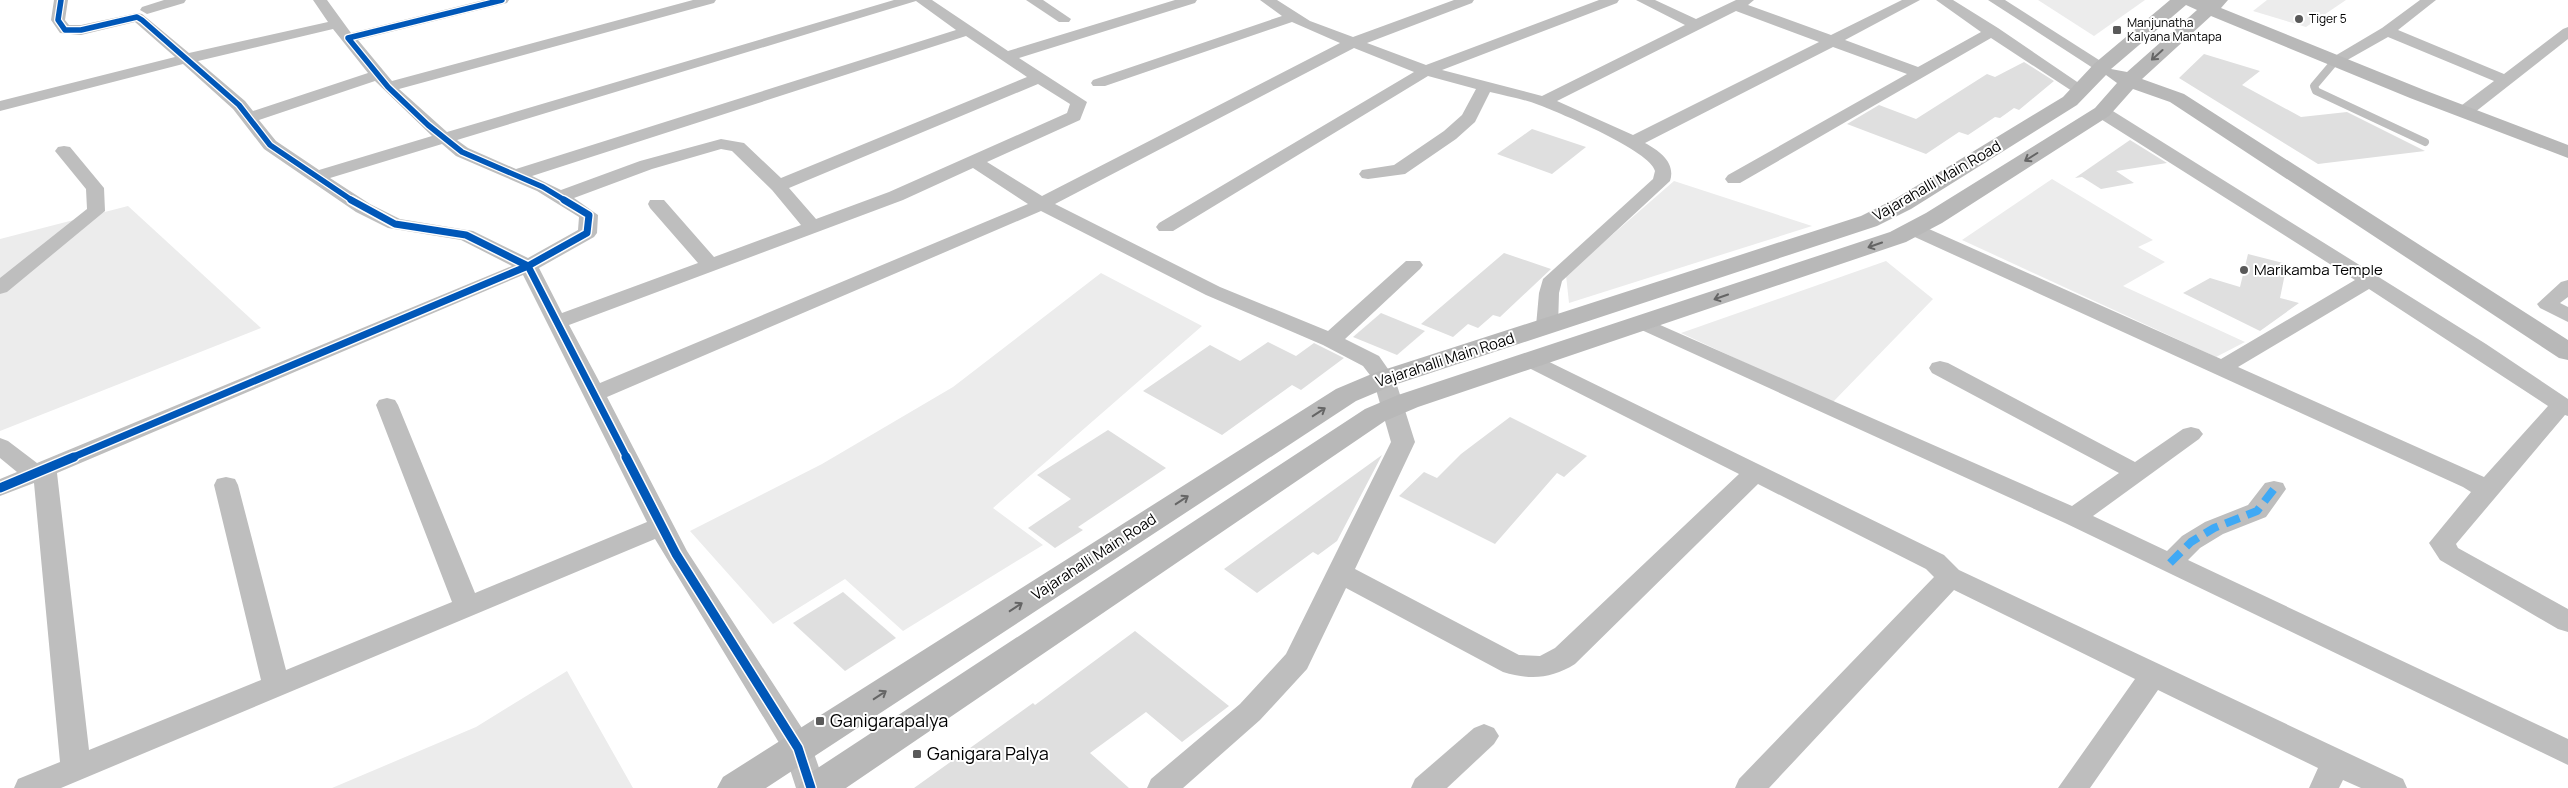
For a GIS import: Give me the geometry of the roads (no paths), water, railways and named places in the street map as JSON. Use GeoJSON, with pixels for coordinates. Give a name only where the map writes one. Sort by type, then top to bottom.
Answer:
{"type":"FeatureCollection","features":[{"type":"Feature","properties":{"kind":"main road","name":"Vajarahalli Main Road"},"geometry":{"type":"LineString","coordinates":[[736,788],[1346,394],[1384,378],[1869,221],[1903,204],[2070,101],[2102,67],[2181,0]]}},
{"type":"Feature","properties":{"kind":"main road","name":"Vajarahalli Main Road"},"geometry":{"type":"LineString","coordinates":[[817,788],[1375,415],[1531,360],[1898,237],[1913,229],[2102,112],[2129,81],[2205,3]]}},
{"type":"Feature","properties":{"kind":"main road"},"geometry":{"type":"LineString","coordinates":[[2205,3],[2336,60],[2568,152]]}},
{"type":"Feature","properties":{"kind":"main road"},"geometry":{"type":"LineString","coordinates":[[2102,67],[2129,81],[2177,98],[2568,352]]}},
{"type":"Feature","properties":{"kind":"street"},"geometry":{"type":"LineString","coordinates":[[61,0],[58,20],[65,30],[81,30],[141,9],[179,0]]}},
{"type":"Feature","properties":{"kind":"street"},"geometry":{"type":"LineString","coordinates":[[0,488],[528,266],[587,233],[589,215],[559,197],[515,175],[462,152],[428,125],[383,81],[342,31],[320,0]]}},
{"type":"Feature","properties":{"kind":"street"},"geometry":{"type":"LineString","coordinates":[[0,106],[184,59],[342,31],[450,6],[502,0]]}},
{"type":"Feature","properties":{"kind":"street"},"geometry":{"type":"LineString","coordinates":[[249,118],[383,81],[709,0]]}},
{"type":"Feature","properties":{"kind":"street"},"geometry":{"type":"LineString","coordinates":[[317,176],[447,139],[909,0]]}},
{"type":"Feature","properties":{"kind":"street"},"geometry":{"type":"LineString","coordinates":[[557,322],[896,196],[1074,116],[1079,102],[1038,78],[922,0]]}},
{"type":"Feature","properties":{"kind":"street"},"geometry":{"type":"LineString","coordinates":[[1033,0],[1064,19]]}},
{"type":"Feature","properties":{"kind":"street"},"geometry":{"type":"LineString","coordinates":[[1006,57],[1190,0]]}},
{"type":"Feature","properties":{"kind":"street"},"geometry":{"type":"LineString","coordinates":[[1272,3],[1299,0]]}},
{"type":"Feature","properties":{"kind":"street"},"geometry":{"type":"LineString","coordinates":[[594,394],[1007,221],[1354,42],[1467,0]]}},
{"type":"Feature","properties":{"kind":"street"},"geometry":{"type":"LineString","coordinates":[[1166,227],[1426,71],[1612,0]]}},
{"type":"Feature","properties":{"kind":"street"},"geometry":{"type":"LineString","coordinates":[[1644,0],[1696,25]]}},
{"type":"Feature","properties":{"kind":"street"},"geometry":{"type":"LineString","coordinates":[[1633,142],[1914,0]]}},
{"type":"Feature","properties":{"kind":"street"},"geometry":{"type":"LineString","coordinates":[[1943,0],[1993,31],[2080,90]]}},
{"type":"Feature","properties":{"kind":"street"},"geometry":{"type":"LineString","coordinates":[[1995,0],[2102,67]]}},
{"type":"Feature","properties":{"kind":"street"},"geometry":{"type":"LineString","coordinates":[[2336,60],[2387,31],[2430,0]]}},
{"type":"Feature","properties":{"kind":"street"},"geometry":{"type":"LineString","coordinates":[[1272,3],[1305,24],[1426,71],[1544,101],[1633,142],[1662,164],[1664,172],[1661,181],[1552,279],[1549,293],[1547,326]]}},
{"type":"Feature","properties":{"kind":"street"},"geometry":{"type":"LineString","coordinates":[[1544,101],[1741,3],[1833,41],[1920,73]]}},
{"type":"Feature","properties":{"kind":"street"},"geometry":{"type":"LineString","coordinates":[[141,9],[184,59],[239,105],[270,145],[363,208],[395,224],[466,235],[528,266],[676,554],[798,748],[811,788]]}},
{"type":"Feature","properties":{"kind":"street"},"geometry":{"type":"LineString","coordinates":[[1099,83],[1294,17]]}},
{"type":"Feature","properties":{"kind":"street"},"geometry":{"type":"LineString","coordinates":[[515,175],[967,31]]}},
{"type":"Feature","properties":{"kind":"street"},"geometry":{"type":"LineString","coordinates":[[1734,179],[1993,31]]}},
{"type":"Feature","properties":{"kind":"street"},"geometry":{"type":"LineString","coordinates":[[2387,31],[2505,80]]}},
{"type":"Feature","properties":{"kind":"street"},"geometry":{"type":"LineString","coordinates":[[2464,112],[2568,32]]}},
{"type":"Feature","properties":{"kind":"street"},"geometry":{"type":"LineString","coordinates":[[778,186],[1038,78]]}},
{"type":"Feature","properties":{"kind":"street"},"geometry":{"type":"LineString","coordinates":[[1368,174],[1399,170],[1450,135],[1469,118],[1485,87]]}},
{"type":"Feature","properties":{"kind":"street"},"geometry":{"type":"LineString","coordinates":[[2102,112],[2369,280],[2565,407],[2484,493],[2442,543],[2449,554],[2568,622]]}},
{"type":"Feature","properties":{"kind":"street"},"geometry":{"type":"LineString","coordinates":[[559,197],[638,168],[721,144],[738,147],[778,186],[813,227]]}},
{"type":"Feature","properties":{"kind":"street"},"geometry":{"type":"LineString","coordinates":[[0,288],[96,211],[95,188],[64,151]]}},
{"type":"Feature","properties":{"kind":"street"},"geometry":{"type":"LineString","coordinates":[[974,161],[1041,204],[1213,291],[1331,340],[1371,361],[1384,378],[1403,442],[1297,660],[1250,712],[1162,788]]}},
{"type":"Feature","properties":{"kind":"street"},"geometry":{"type":"LineString","coordinates":[[657,204],[711,265]]}},
{"type":"Feature","properties":{"kind":"street"},"geometry":{"type":"LineString","coordinates":[[1913,229],[2223,367],[2472,481],[2482,488],[2484,493]]}},
{"type":"Feature","properties":{"kind":"street"},"geometry":{"type":"LineString","coordinates":[[1331,340],[1413,264]]}},
{"type":"Feature","properties":{"kind":"street"},"geometry":{"type":"LineString","coordinates":[[2223,367],[2369,280]]}},
{"type":"Feature","properties":{"kind":"street"},"geometry":{"type":"LineString","coordinates":[[2568,286],[2548,304],[2568,316]]}},
{"type":"Feature","properties":{"kind":"street"},"geometry":{"type":"LineString","coordinates":[[1642,323],[2074,517],[2568,752]]}},
{"type":"Feature","properties":{"kind":"street"},"geometry":{"type":"LineString","coordinates":[[1531,360],[1935,562],[1950,577],[2153,675],[2330,776],[2392,788]]}},
{"type":"Feature","properties":{"kind":"street"},"geometry":{"type":"LineString","coordinates":[[1940,368],[2137,473]]}},
{"type":"Feature","properties":{"kind":"street"},"geometry":{"type":"LineString","coordinates":[[387,405],[467,606]]}},
{"type":"Feature","properties":{"kind":"street"},"geometry":{"type":"LineString","coordinates":[[2074,517],[2192,434]]}},
{"type":"Feature","properties":{"kind":"street"},"geometry":{"type":"LineString","coordinates":[[0,446],[40,471]]}},
{"type":"Feature","properties":{"kind":"street"},"geometry":{"type":"LineString","coordinates":[[40,471],[76,768]]}},
{"type":"Feature","properties":{"kind":"street"},"geometry":{"type":"LineString","coordinates":[[1340,573],[1513,664],[1533,668],[1551,666],[1565,656],[1755,472]]}},
{"type":"Feature","properties":{"kind":"street"},"geometry":{"type":"LineString","coordinates":[[226,485],[276,685]]}},
{"type":"Feature","properties":{"kind":"street"},"geometry":{"type":"LineString","coordinates":[[2170,563],[2191,542],[2214,528],[2257,511],[2274,490]]}},
{"type":"Feature","properties":{"kind":"street"},"geometry":{"type":"LineString","coordinates":[[29,788],[662,526]]}},
{"type":"Feature","properties":{"kind":"street"},"geometry":{"type":"LineString","coordinates":[[1750,788],[1872,663],[1950,577]]}},
{"type":"Feature","properties":{"kind":"street"},"geometry":{"type":"LineString","coordinates":[[2073,788],[2153,675]]}},
{"type":"Feature","properties":{"kind":"street"},"geometry":{"type":"LineString","coordinates":[[1426,788],[1484,736]]}},
{"type":"Feature","properties":{"kind":"lane"},"geometry":{"type":"LineString","coordinates":[[2336,60],[2316,81],[2314,86],[2316,90],[2424,142]]}},
{"type":"Feature","properties":{"kind":"place","name":"Tiger 5"},"geometry":{"type":"Point","coordinates":[2299,19]}},
{"type":"Feature","properties":{"kind":"place","name":"Manjunatha Kalyana Mantapa"},"geometry":{"type":"Point","coordinates":[2117,30]}},
{"type":"Feature","properties":{"kind":"place","name":"Marikamba Temple"},"geometry":{"type":"Point","coordinates":[2244,270]}},
{"type":"Feature","properties":{"kind":"place","name":"Ganigarapalya"},"geometry":{"type":"Point","coordinates":[820,721]}},
{"type":"Feature","properties":{"kind":"place","name":"Ganigara Palya"},"geometry":{"type":"Point","coordinates":[917,754]}}]}
